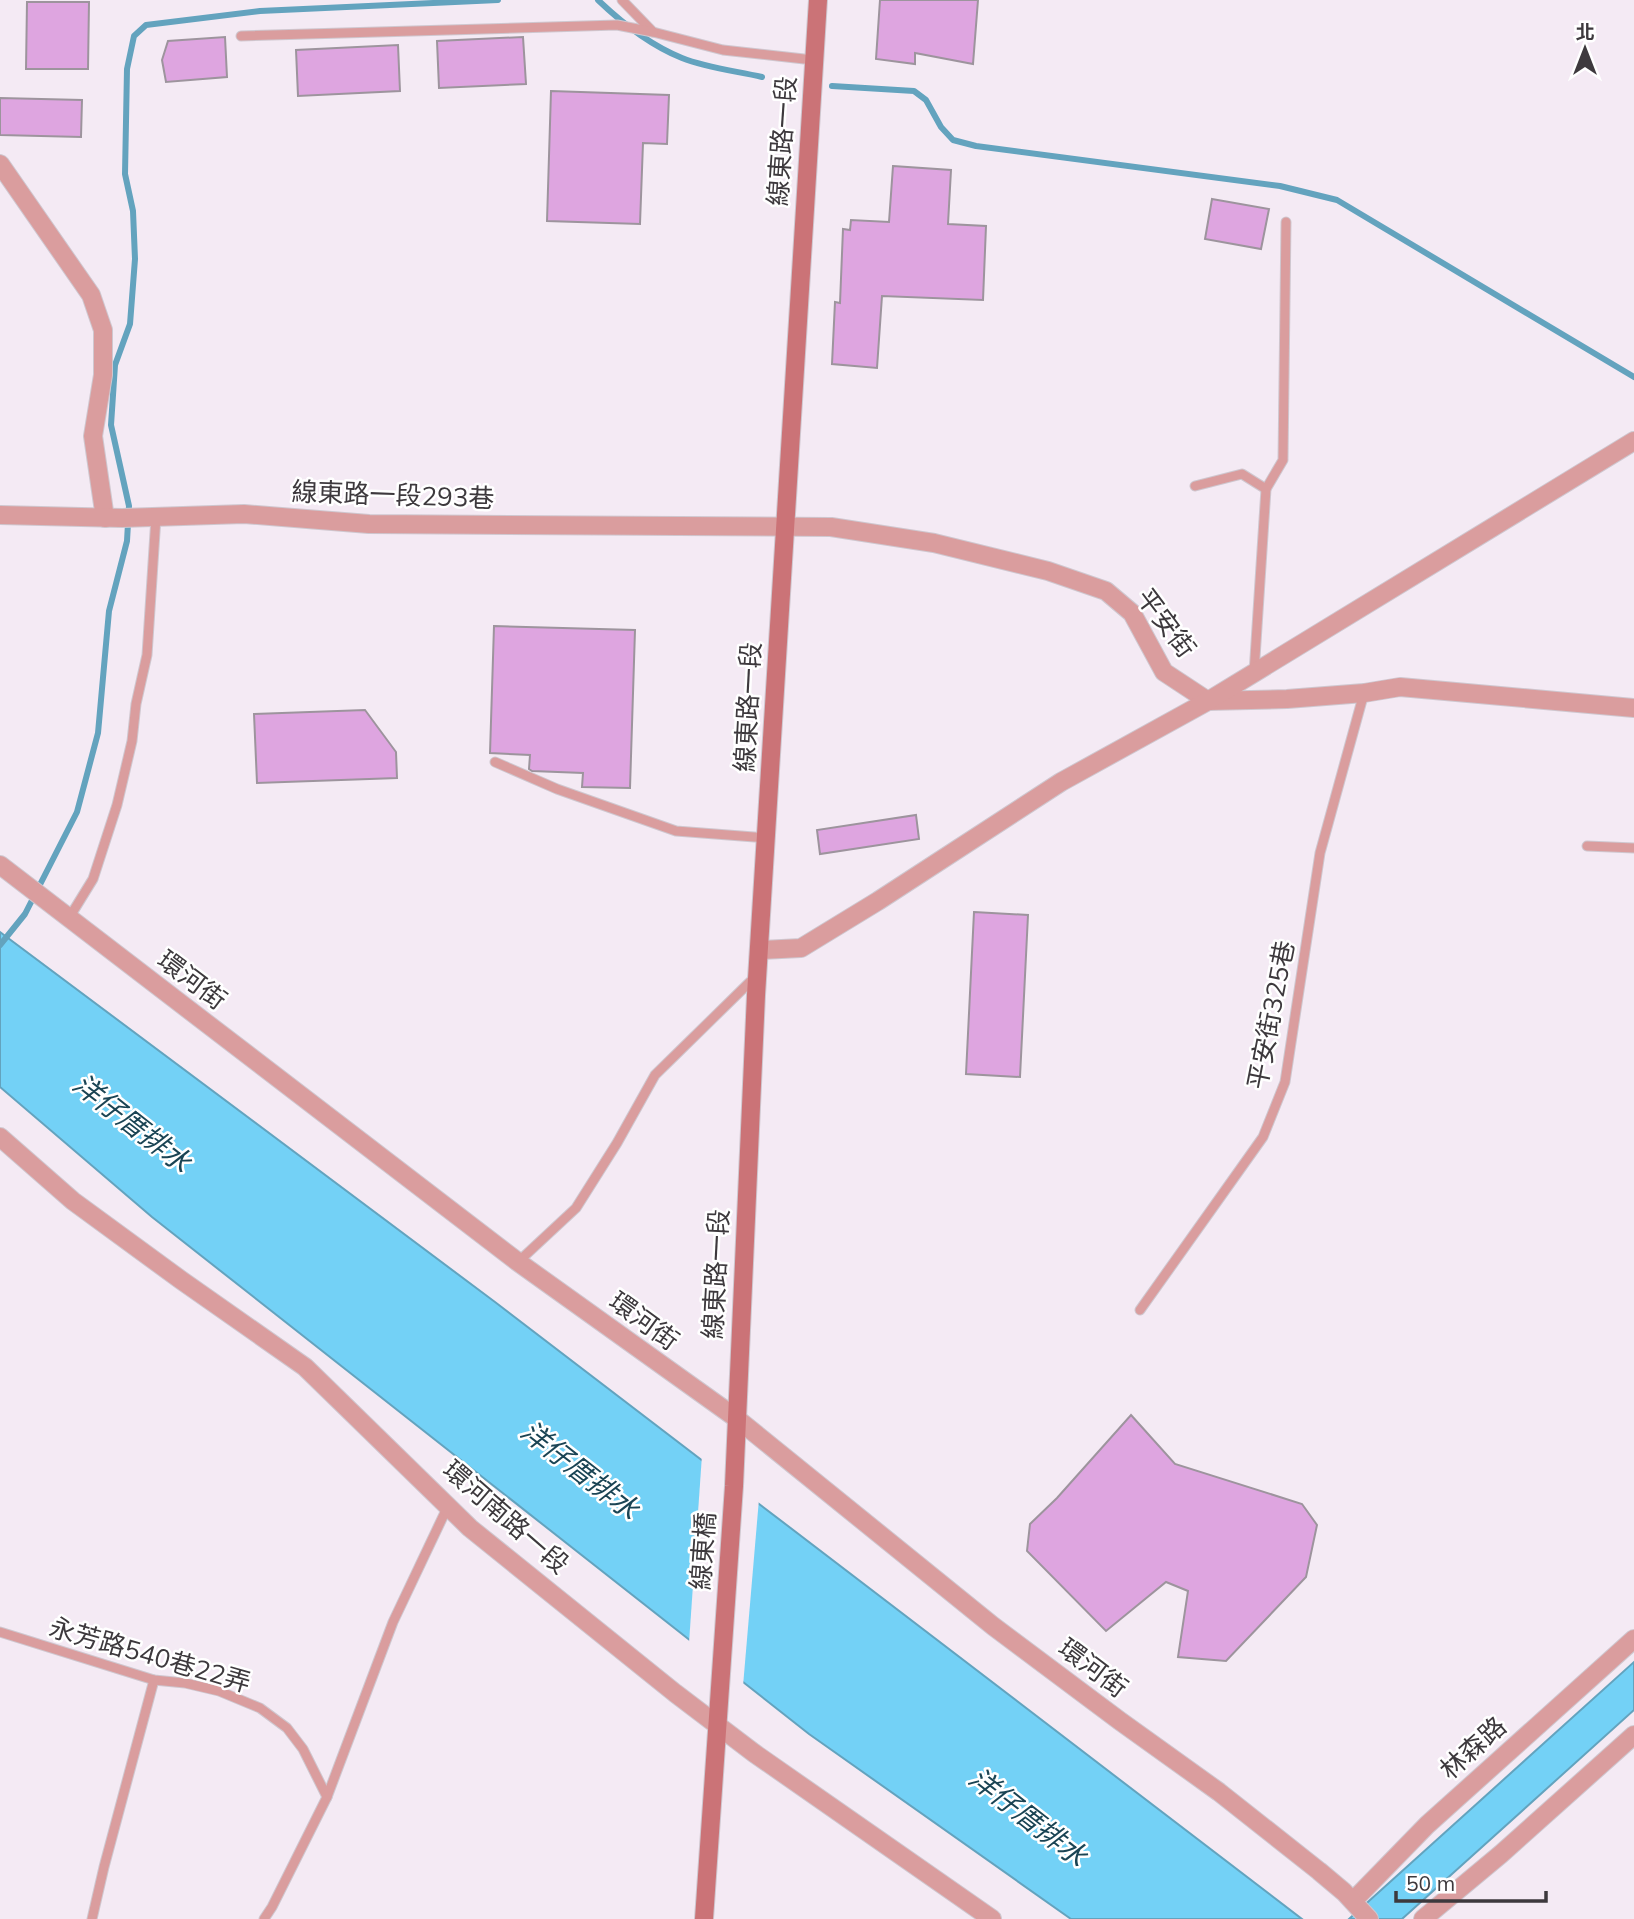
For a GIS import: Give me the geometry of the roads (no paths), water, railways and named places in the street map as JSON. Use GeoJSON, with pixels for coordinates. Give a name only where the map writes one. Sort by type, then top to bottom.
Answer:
{"type":"FeatureCollection","features":[{"type":"Feature","properties":{"kind":"main road","name":"線東路一段"},"geometry":{"type":"LineString","coordinates":[[736,1418],[757,975],[818,0]]}},
{"type":"Feature","properties":{"kind":"main road","name":"線東橋"},"geometry":{"type":"LineString","coordinates":[[718,1725],[736,1418]]}},
{"type":"Feature","properties":{"kind":"main road"},"geometry":{"type":"LineString","coordinates":[[704,1919],[718,1725]]}},
{"type":"Feature","properties":{"kind":"street"},"geometry":{"type":"LineString","coordinates":[[0,164],[91,295],[103,330],[103,376],[93,436],[114,518]]}},
{"type":"Feature","properties":{"kind":"street"},"geometry":{"type":"LineString","coordinates":[[760,950],[801,948],[1060,782],[1208,701],[1634,441]]}},
{"type":"Feature","properties":{"kind":"street","name":"線東路一段293巷"},"geometry":{"type":"LineString","coordinates":[[0,514],[114,518],[244,514],[369,524],[785,526]]}},
{"type":"Feature","properties":{"kind":"street","name":"平安街"},"geometry":{"type":"LineString","coordinates":[[785,526],[831,527],[934,543],[1048,571],[1106,592],[1132,612],[1164,672],[1208,701]]}},
{"type":"Feature","properties":{"kind":"street"},"geometry":{"type":"LineString","coordinates":[[1208,701],[1287,699],[1364,693],[1400,687],[1634,708]]}},
{"type":"Feature","properties":{"kind":"street","name":"環河街"},"geometry":{"type":"LineString","coordinates":[[0,865],[518,1262],[736,1418],[993,1626],[1219,1792],[1319,1871],[1353,1901],[1368,1919]]}},
{"type":"Feature","properties":{"kind":"street","name":"環河南路一段"},"geometry":{"type":"LineString","coordinates":[[0,1137],[84,1209],[305,1367],[470,1528],[675,1693],[754,1753],[992,1919]]}},
{"type":"Feature","properties":{"kind":"street","name":"林森路"},"geometry":{"type":"LineString","coordinates":[[1353,1901],[1427,1825],[1634,1639]]}},
{"type":"Feature","properties":{"kind":"street"},"geometry":{"type":"LineString","coordinates":[[1423,1919],[1501,1854],[1634,1735]]}},
{"type":"Feature","properties":{"kind":"lane"},"geometry":{"type":"LineString","coordinates":[[622,0],[653,32]]}},
{"type":"Feature","properties":{"kind":"lane"},"geometry":{"type":"LineString","coordinates":[[241,36],[617,25],[723,50],[813,60]]}},
{"type":"Feature","properties":{"kind":"lane"},"geometry":{"type":"LineString","coordinates":[[1254,673],[1266,489],[1283,460],[1286,222]]}},
{"type":"Feature","properties":{"kind":"lane"},"geometry":{"type":"LineString","coordinates":[[1195,486],[1242,474],[1266,489]]}},
{"type":"Feature","properties":{"kind":"lane"},"geometry":{"type":"LineString","coordinates":[[69,919],[93,879],[117,805],[132,741],[136,704],[147,655],[156,517]]}},
{"type":"Feature","properties":{"kind":"lane","name":"平安街325巷"},"geometry":{"type":"LineString","coordinates":[[1140,1310],[1263,1137],[1285,1082],[1320,853],[1364,693]]}},
{"type":"Feature","properties":{"kind":"lane"},"geometry":{"type":"LineString","coordinates":[[495,762],[557,789],[676,831],[767,838]]}},
{"type":"Feature","properties":{"kind":"lane"},"geometry":{"type":"LineString","coordinates":[[1587,846],[1634,848]]}},
{"type":"Feature","properties":{"kind":"lane"},"geometry":{"type":"LineString","coordinates":[[518,1262],[576,1208],[617,1143],[655,1074],[757,975]]}},
{"type":"Feature","properties":{"kind":"lane"},"geometry":{"type":"LineString","coordinates":[[264,1919],[327,1797],[393,1622],[449,1505]]}},
{"type":"Feature","properties":{"kind":"lane","name":"永芳路540巷22弄"},"geometry":{"type":"LineString","coordinates":[[0,1632],[154,1681],[185,1683],[219,1691],[260,1708],[287,1728],[303,1749],[327,1797]]}},
{"type":"Feature","properties":{"kind":"lane"},"geometry":{"type":"LineString","coordinates":[[92,1919],[154,1681]]}},
{"type":"Feature","properties":{"kind":"water","name":"洋仔厝排水"},"geometry":{"type":"Polygon","coordinates":[[[0,932],[495,1302],[1302,1919],[1071,1919],[809,1734],[152,1217],[0,1087],[0,932]]]}},
{"type":"Feature","properties":{"kind":"water"},"geometry":{"type":"Polygon","coordinates":[[[1634,1662],[1634,1710],[1402,1919],[1349,1919],[1634,1662]]]}},
{"type":"Feature","properties":{"kind":"waterway"},"geometry":{"type":"LineString","coordinates":[[0,945],[25,914],[77,812],[98,733],[109,611],[127,541],[129,506],[111,425],[115,365],[130,324],[135,259],[133,211],[125,174],[127,69],[134,36],[146,25],[260,11],[498,0]]}},
{"type":"Feature","properties":{"kind":"waterway"},"geometry":{"type":"LineString","coordinates":[[598,0],[637,33],[670,53],[701,64],[762,77]]}},
{"type":"Feature","properties":{"kind":"waterway"},"geometry":{"type":"LineString","coordinates":[[832,86],[914,91],[926,100],[941,127],[953,140],[976,146],[1280,186],[1337,200],[1634,377]]}}]}
